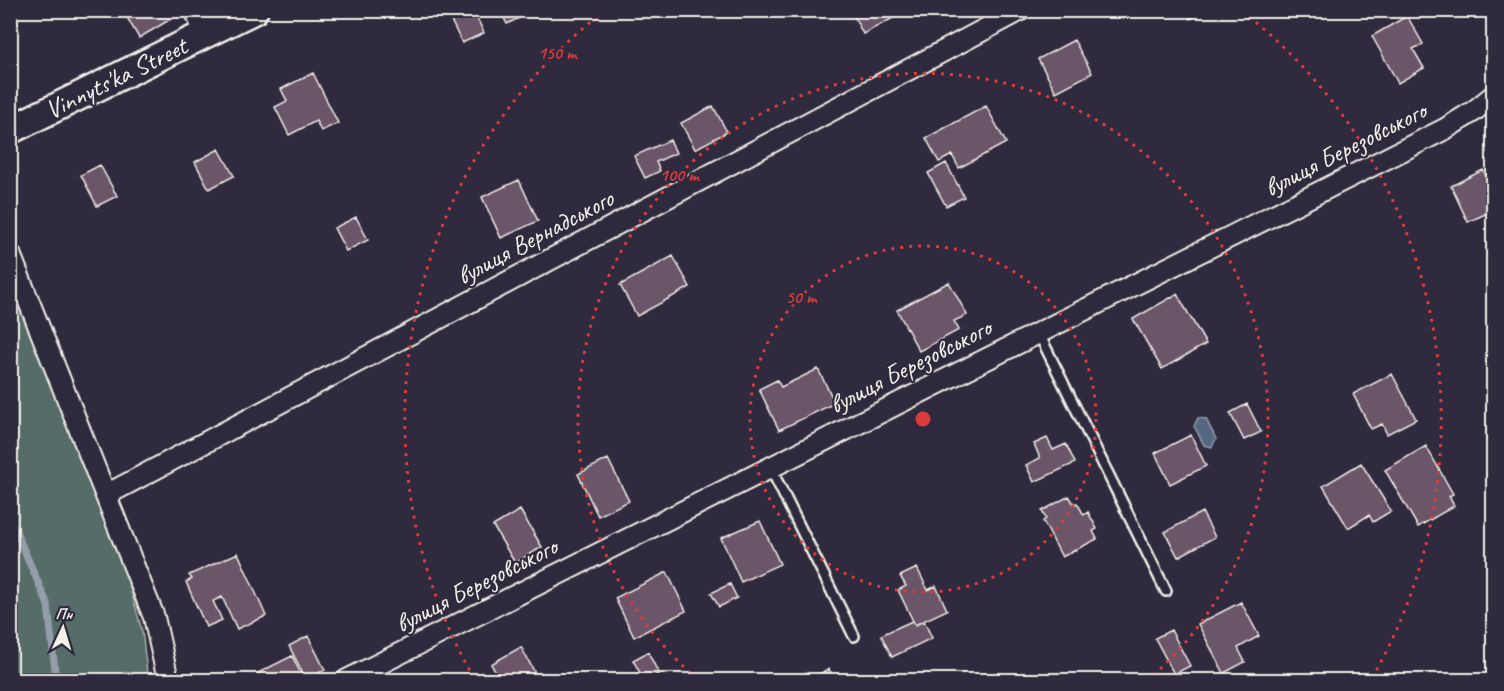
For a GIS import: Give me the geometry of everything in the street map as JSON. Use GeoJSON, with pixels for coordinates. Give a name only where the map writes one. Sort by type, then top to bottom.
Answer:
{"type":"FeatureCollection","features":[{"type":"Feature","properties":{"kind":"street"},"geometry":{"type":"LineString","coordinates":[[195,10],[206,35]]}},
{"type":"Feature","properties":{"kind":"street","name":"Vinnyts'ka Street"},"geometry":{"type":"LineString","coordinates":[[10,130],[254,10]]}},
{"type":"Feature","properties":{"kind":"street","name":"вулиця Вернадського"},"geometry":{"type":"LineString","coordinates":[[106,495],[1021,10]]}},
{"type":"Feature","properties":{"kind":"street","name":"вулиця Березовського"},"geometry":{"type":"LineString","coordinates":[[347,681],[1445,129],[1494,95]]}},
{"type":"Feature","properties":{"kind":"street"},"geometry":{"type":"LineString","coordinates":[[10,254],[154,617],[168,681]]}},
{"type":"Feature","properties":{"kind":"lane"},"geometry":{"type":"LineString","coordinates":[[1038,332],[1166,591]]}},
{"type":"Feature","properties":{"kind":"lane"},"geometry":{"type":"LineString","coordinates":[[770,467],[854,636]]}},
{"type":"Feature","properties":{"kind":"green space"},"geometry":{"type":"Polygon","coordinates":[[[10,254],[103,488],[142,631],[148,680],[11,680],[10,254]]]}},
{"type":"Feature","properties":{"kind":"water"},"geometry":{"type":"Polygon","coordinates":[[[1198,418],[1206,419],[1216,439],[1212,447],[1204,445],[1194,426],[1198,418]]]}},
{"type":"Feature","properties":{"kind":"building"},"geometry":{"type":"Polygon","coordinates":[[[131,10],[172,10],[176,16],[139,38],[125,14],[131,10]]]}},
{"type":"Feature","properties":{"kind":"building"},"geometry":{"type":"Polygon","coordinates":[[[446,10],[473,10],[484,33],[462,43],[446,10]]]}},
{"type":"Feature","properties":{"kind":"building"},"geometry":{"type":"Polygon","coordinates":[[[500,10],[535,10],[507,24],[500,10]]]}},
{"type":"Feature","properties":{"kind":"building"},"geometry":{"type":"Polygon","coordinates":[[[851,10],[897,10],[899,15],[863,34],[851,10]]]}},
{"type":"Feature","properties":{"kind":"building"},"geometry":{"type":"Polygon","coordinates":[[[1186,10],[1207,10],[1190,19],[1186,10]]]}},
{"type":"Feature","properties":{"kind":"building"},"geometry":{"type":"Polygon","coordinates":[[[1407,16],[1423,44],[1413,49],[1424,68],[1398,83],[1372,36],[1407,16]]]}},
{"type":"Feature","properties":{"kind":"building"},"geometry":{"type":"Polygon","coordinates":[[[1074,40],[1092,73],[1056,92],[1038,59],[1074,40]]]}},
{"type":"Feature","properties":{"kind":"building"},"geometry":{"type":"Polygon","coordinates":[[[313,73],[338,123],[321,131],[316,121],[289,135],[275,107],[287,101],[281,89],[313,73]]]}},
{"type":"Feature","properties":{"kind":"building"},"geometry":{"type":"Polygon","coordinates":[[[713,106],[727,132],[695,149],[681,123],[713,106]]]}},
{"type":"Feature","properties":{"kind":"building"},"geometry":{"type":"Polygon","coordinates":[[[986,106],[1006,143],[959,168],[952,155],[939,162],[926,138],[986,106]]]}},
{"type":"Feature","properties":{"kind":"building"},"geometry":{"type":"Polygon","coordinates":[[[670,140],[676,153],[656,162],[660,171],[645,178],[634,156],[670,140]]]}},
{"type":"Feature","properties":{"kind":"building"},"geometry":{"type":"Polygon","coordinates":[[[219,149],[234,176],[209,189],[195,162],[219,149]]]}},
{"type":"Feature","properties":{"kind":"building"},"geometry":{"type":"Polygon","coordinates":[[[946,163],[964,197],[946,206],[928,173],[946,163]]]}},
{"type":"Feature","properties":{"kind":"building"},"geometry":{"type":"Polygon","coordinates":[[[100,165],[117,196],[97,206],[81,175],[100,165]]]}},
{"type":"Feature","properties":{"kind":"building"},"geometry":{"type":"Polygon","coordinates":[[[1483,170],[1494,192],[1494,210],[1468,222],[1451,186],[1483,170]]]}},
{"type":"Feature","properties":{"kind":"building"},"geometry":{"type":"Polygon","coordinates":[[[519,180],[538,221],[501,238],[482,197],[519,180]]]}},
{"type":"Feature","properties":{"kind":"building"},"geometry":{"type":"Polygon","coordinates":[[[356,217],[368,240],[346,251],[334,228],[356,217]]]}},
{"type":"Feature","properties":{"kind":"building"},"geometry":{"type":"Polygon","coordinates":[[[673,256],[690,287],[637,316],[620,285],[673,256]]]}},
{"type":"Feature","properties":{"kind":"building"},"geometry":{"type":"Polygon","coordinates":[[[949,282],[967,315],[954,321],[959,330],[919,351],[897,310],[949,282]]]}},
{"type":"Feature","properties":{"kind":"building"},"geometry":{"type":"Polygon","coordinates":[[[1177,294],[1206,344],[1162,369],[1133,319],[1177,294]]]}},
{"type":"Feature","properties":{"kind":"building"},"geometry":{"type":"Polygon","coordinates":[[[818,369],[835,403],[779,430],[759,389],[777,380],[781,387],[818,369]]]}},
{"type":"Feature","properties":{"kind":"building"},"geometry":{"type":"Polygon","coordinates":[[[1392,374],[1416,419],[1387,434],[1382,424],[1371,429],[1353,394],[1392,374]]]}},
{"type":"Feature","properties":{"kind":"building"},"geometry":{"type":"Polygon","coordinates":[[[1247,404],[1261,432],[1244,440],[1230,413],[1247,404]]]}},
{"type":"Feature","properties":{"kind":"building"},"geometry":{"type":"Polygon","coordinates":[[[1191,435],[1206,466],[1170,484],[1155,453],[1191,435]]]}},
{"type":"Feature","properties":{"kind":"building"},"geometry":{"type":"Polygon","coordinates":[[[1047,438],[1053,450],[1066,444],[1075,463],[1034,482],[1026,465],[1040,458],[1034,444],[1047,438]]]}},
{"type":"Feature","properties":{"kind":"building"},"geometry":{"type":"Polygon","coordinates":[[[1426,446],[1453,494],[1449,496],[1454,506],[1418,527],[1385,470],[1426,446]]]}},
{"type":"Feature","properties":{"kind":"building"},"geometry":{"type":"Polygon","coordinates":[[[608,459],[629,501],[598,516],[578,474],[608,459]]]}},
{"type":"Feature","properties":{"kind":"building"},"geometry":{"type":"Polygon","coordinates":[[[1361,463],[1391,511],[1373,522],[1369,515],[1348,528],[1323,486],[1361,463]]]}},
{"type":"Feature","properties":{"kind":"building"},"geometry":{"type":"Polygon","coordinates":[[[1069,496],[1074,504],[1077,503],[1084,515],[1088,512],[1097,529],[1093,531],[1097,539],[1062,557],[1043,521],[1046,519],[1042,511],[1069,496]]]}},
{"type":"Feature","properties":{"kind":"building"},"geometry":{"type":"Polygon","coordinates":[[[520,510],[542,547],[515,563],[493,526],[520,510]]]}},
{"type":"Feature","properties":{"kind":"building"},"geometry":{"type":"Polygon","coordinates":[[[1202,512],[1215,537],[1178,557],[1165,532],[1202,512]]]}},
{"type":"Feature","properties":{"kind":"building"},"geometry":{"type":"Polygon","coordinates":[[[760,521],[780,564],[741,582],[721,538],[760,521]]]}},
{"type":"Feature","properties":{"kind":"building"},"geometry":{"type":"Polygon","coordinates":[[[238,553],[266,616],[237,629],[222,597],[213,601],[222,620],[206,627],[186,582],[192,579],[189,575],[238,553]]]}},
{"type":"Feature","properties":{"kind":"building"},"geometry":{"type":"Polygon","coordinates":[[[917,568],[928,590],[936,586],[947,610],[915,625],[898,590],[906,586],[900,576],[917,568]]]}},
{"type":"Feature","properties":{"kind":"building"},"geometry":{"type":"Polygon","coordinates":[[[667,572],[686,611],[634,637],[615,598],[667,572]]]}},
{"type":"Feature","properties":{"kind":"building"},"geometry":{"type":"Polygon","coordinates":[[[730,584],[737,598],[719,607],[711,593],[730,584]]]}},
{"type":"Feature","properties":{"kind":"building"},"geometry":{"type":"Polygon","coordinates":[[[1241,602],[1259,636],[1238,648],[1245,662],[1224,673],[1198,624],[1241,602]]]}},
{"type":"Feature","properties":{"kind":"building"},"geometry":{"type":"Polygon","coordinates":[[[912,621],[915,625],[924,621],[932,638],[892,657],[881,635],[912,621]]]}},
{"type":"Feature","properties":{"kind":"building"},"geometry":{"type":"Polygon","coordinates":[[[1171,630],[1190,666],[1174,674],[1155,638],[1171,630]]]}},
{"type":"Feature","properties":{"kind":"building"},"geometry":{"type":"Polygon","coordinates":[[[308,636],[325,670],[306,679],[289,646],[308,636]]]}},
{"type":"Feature","properties":{"kind":"building"},"geometry":{"type":"Polygon","coordinates":[[[521,647],[535,673],[521,680],[500,680],[491,664],[521,647]]]}},
{"type":"Feature","properties":{"kind":"building"},"geometry":{"type":"Polygon","coordinates":[[[648,652],[659,674],[644,680],[633,660],[648,652]]]}},
{"type":"Feature","properties":{"kind":"building"},"geometry":{"type":"Polygon","coordinates":[[[292,656],[304,680],[262,680],[258,673],[292,656]]]}},
{"type":"Feature","properties":{"kind":"building"},"geometry":{"type":"Polygon","coordinates":[[[829,669],[835,680],[808,680],[829,669]]]}},
{"type":"Feature","properties":{"kind":"waterway"},"geometry":{"type":"LineString","coordinates":[[10,518],[48,605],[56,680]]}}]}
